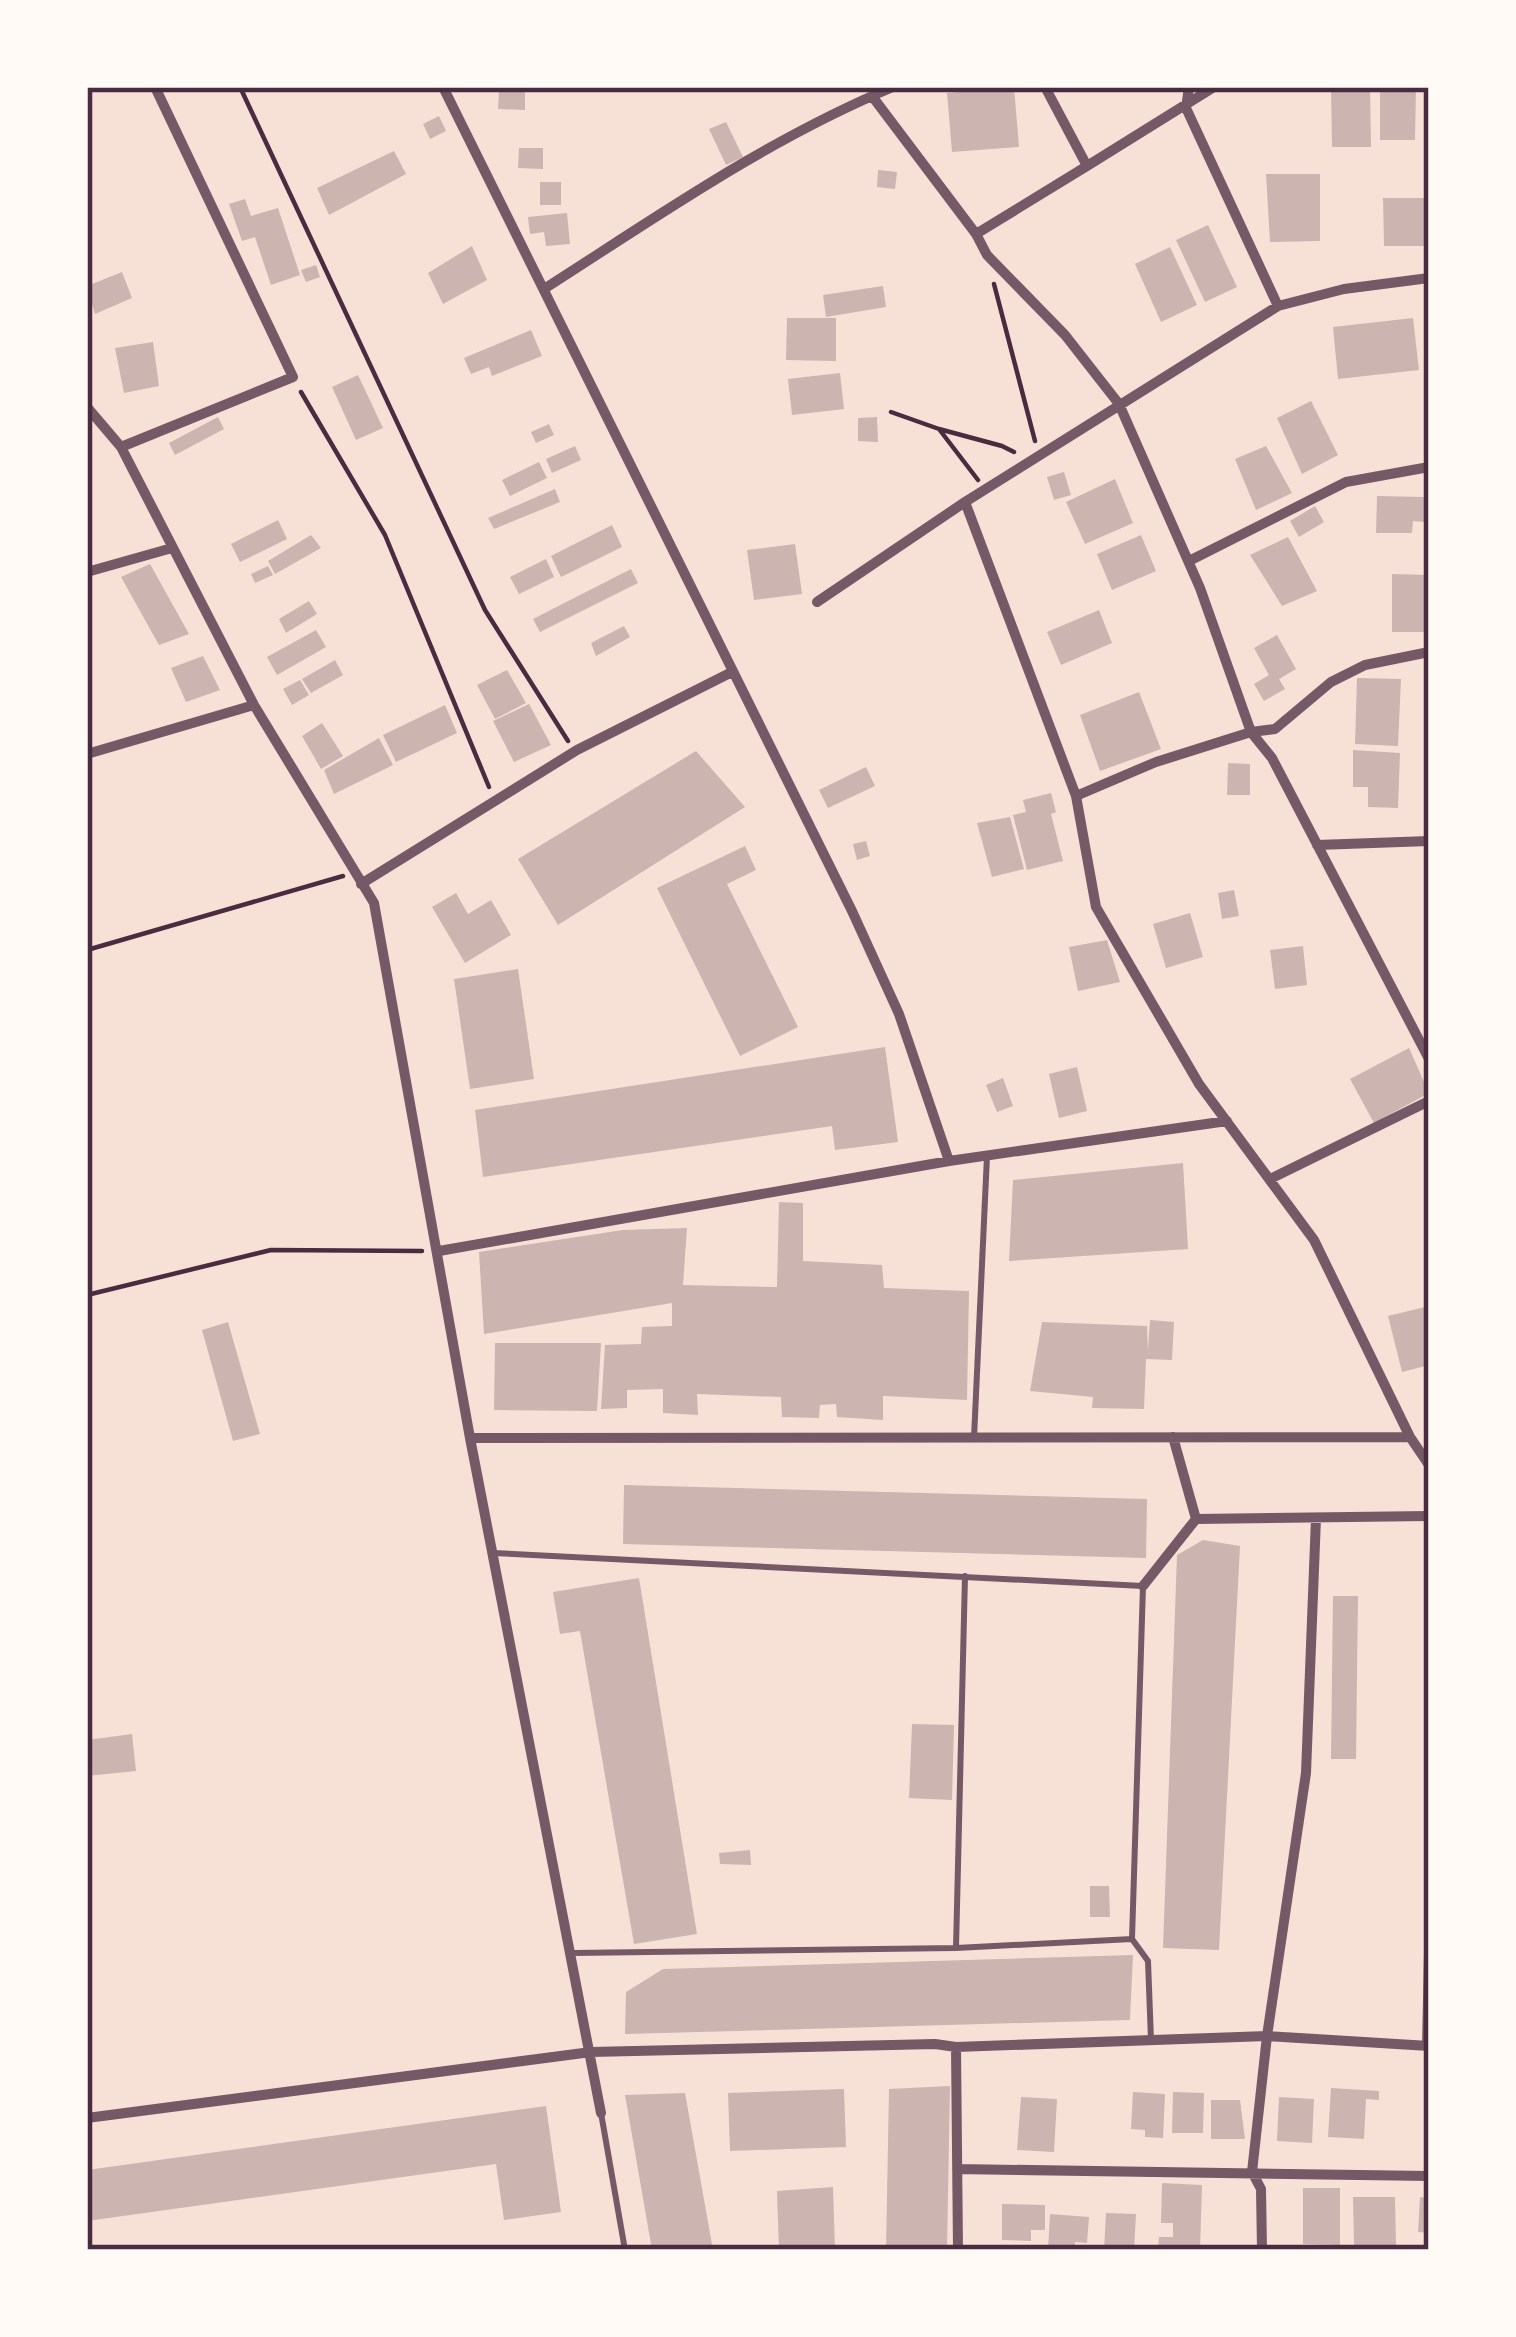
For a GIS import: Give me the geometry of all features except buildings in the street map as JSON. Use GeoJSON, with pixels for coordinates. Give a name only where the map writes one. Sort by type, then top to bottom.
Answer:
{"type":"FeatureCollection","features":[{"type":"Feature","properties":{"kind":"street"},"geometry":{"type":"LineString","coordinates":[[121,447],[292,377],[155,87]]}},
{"type":"Feature","properties":{"kind":"street"},"geometry":{"type":"LineString","coordinates":[[443,87],[853,910],[899,1014],[949,1161]]}},
{"type":"Feature","properties":{"kind":"street"},"geometry":{"type":"LineString","coordinates":[[544,289],[798,130],[893,87]]}},
{"type":"Feature","properties":{"kind":"street"},"geometry":{"type":"LineString","coordinates":[[1045,87],[1087,166]]}},
{"type":"Feature","properties":{"kind":"street"},"geometry":{"type":"LineString","coordinates":[[1189,87],[1186,108],[1278,306]]}},
{"type":"Feature","properties":{"kind":"street"},"geometry":{"type":"LineString","coordinates":[[976,234],[1214,87]]}},
{"type":"Feature","properties":{"kind":"street"},"geometry":{"type":"LineString","coordinates":[[872,96],[987,255],[1065,335],[1119,404],[1189,561],[1251,731],[1272,758],[1429,1059]]}},
{"type":"Feature","properties":{"kind":"street"},"geometry":{"type":"LineString","coordinates":[[817,602],[965,502],[1278,306],[1344,289],[1429,278]]}},
{"type":"Feature","properties":{"kind":"street"},"geometry":{"type":"LineString","coordinates":[[87,407],[121,447],[254,705],[374,904],[470,1438],[601,2113]]}},
{"type":"Feature","properties":{"kind":"street"},"geometry":{"type":"LineString","coordinates":[[1189,561],[1346,482],[1429,467]]}},
{"type":"Feature","properties":{"kind":"street"},"geometry":{"type":"LineString","coordinates":[[965,502],[1076,796],[1096,907],[1199,1084],[1314,1240],[1410,1437],[1429,1465]]}},
{"type":"Feature","properties":{"kind":"street"},"geometry":{"type":"LineString","coordinates":[[87,572],[172,548]]}},
{"type":"Feature","properties":{"kind":"street"},"geometry":{"type":"LineString","coordinates":[[1076,796],[1156,762],[1251,731],[1276,729],[1331,682],[1365,665],[1429,652]]}},
{"type":"Feature","properties":{"kind":"street"},"geometry":{"type":"LineString","coordinates":[[358,878],[577,750],[732,672]]}},
{"type":"Feature","properties":{"kind":"street"},"geometry":{"type":"LineString","coordinates":[[87,754],[254,705]]}},
{"type":"Feature","properties":{"kind":"street"},"geometry":{"type":"LineString","coordinates":[[1317,845],[1429,842]]}},
{"type":"Feature","properties":{"kind":"street"},"geometry":{"type":"LineString","coordinates":[[1270,1179],[1429,1101]]}},
{"type":"Feature","properties":{"kind":"street"},"geometry":{"type":"LineString","coordinates":[[439,1251],[949,1161],[1227,1121]]}},
{"type":"Feature","properties":{"kind":"street"},"geometry":{"type":"LineString","coordinates":[[1173,1437],[1196,1519]]}},
{"type":"Feature","properties":{"kind":"street"},"geometry":{"type":"LineString","coordinates":[[470,1438],[1410,1437]]}},
{"type":"Feature","properties":{"kind":"street"},"geometry":{"type":"LineString","coordinates":[[1196,1519],[1429,1516]]}},
{"type":"Feature","properties":{"kind":"street"},"geometry":{"type":"LineString","coordinates":[[1262,2250],[1261,2188],[1252,2172],[1306,1773],[1316,1518]]}},
{"type":"Feature","properties":{"kind":"street"},"geometry":{"type":"LineString","coordinates":[[1143,1586],[1196,1519]]}},
{"type":"Feature","properties":{"kind":"street"},"geometry":{"type":"LineString","coordinates":[[87,2118],[590,2053],[1267,2036],[1428,2046],[1429,1951]]}},
{"type":"Feature","properties":{"kind":"street"},"geometry":{"type":"LineString","coordinates":[[956,2047],[958,2250]]}},
{"type":"Feature","properties":{"kind":"street"},"geometry":{"type":"LineString","coordinates":[[957,2169],[1429,2176]]}},
{"type":"Feature","properties":{"kind":"lane"},"geometry":{"type":"LineString","coordinates":[[974,1438],[987,1156]]}},
{"type":"Feature","properties":{"kind":"lane"},"geometry":{"type":"LineString","coordinates":[[493,1553],[1143,1586],[1132,1939],[1148,1961],[1151,2040]]}},
{"type":"Feature","properties":{"kind":"lane"},"geometry":{"type":"LineString","coordinates":[[956,1948],[965,1576]]}},
{"type":"Feature","properties":{"kind":"lane"},"geometry":{"type":"LineString","coordinates":[[573,1953],[956,1948],[1132,1939]]}},
{"type":"Feature","properties":{"kind":"lane"},"geometry":{"type":"LineString","coordinates":[[601,2113],[625,2250]]}},
{"type":"Feature","properties":{"kind":"path"},"geometry":{"type":"LineString","coordinates":[[240,87],[485,610],[577,750]]}},
{"type":"Feature","properties":{"kind":"path"},"geometry":{"type":"LineString","coordinates":[[987,255],[1039,455]]}},
{"type":"Feature","properties":{"kind":"path"},"geometry":{"type":"LineString","coordinates":[[292,377],[386,535],[494,801]]}},
{"type":"Feature","properties":{"kind":"path"},"geometry":{"type":"LineString","coordinates":[[891,412],[1003,446]]}},
{"type":"Feature","properties":{"kind":"path"},"geometry":{"type":"LineString","coordinates":[[940,429],[984,490]]}},
{"type":"Feature","properties":{"kind":"path"},"geometry":{"type":"LineString","coordinates":[[87,950],[358,878]]}},
{"type":"Feature","properties":{"kind":"path"},"geometry":{"type":"LineString","coordinates":[[87,1295],[271,1250],[439,1251]]}}]}
